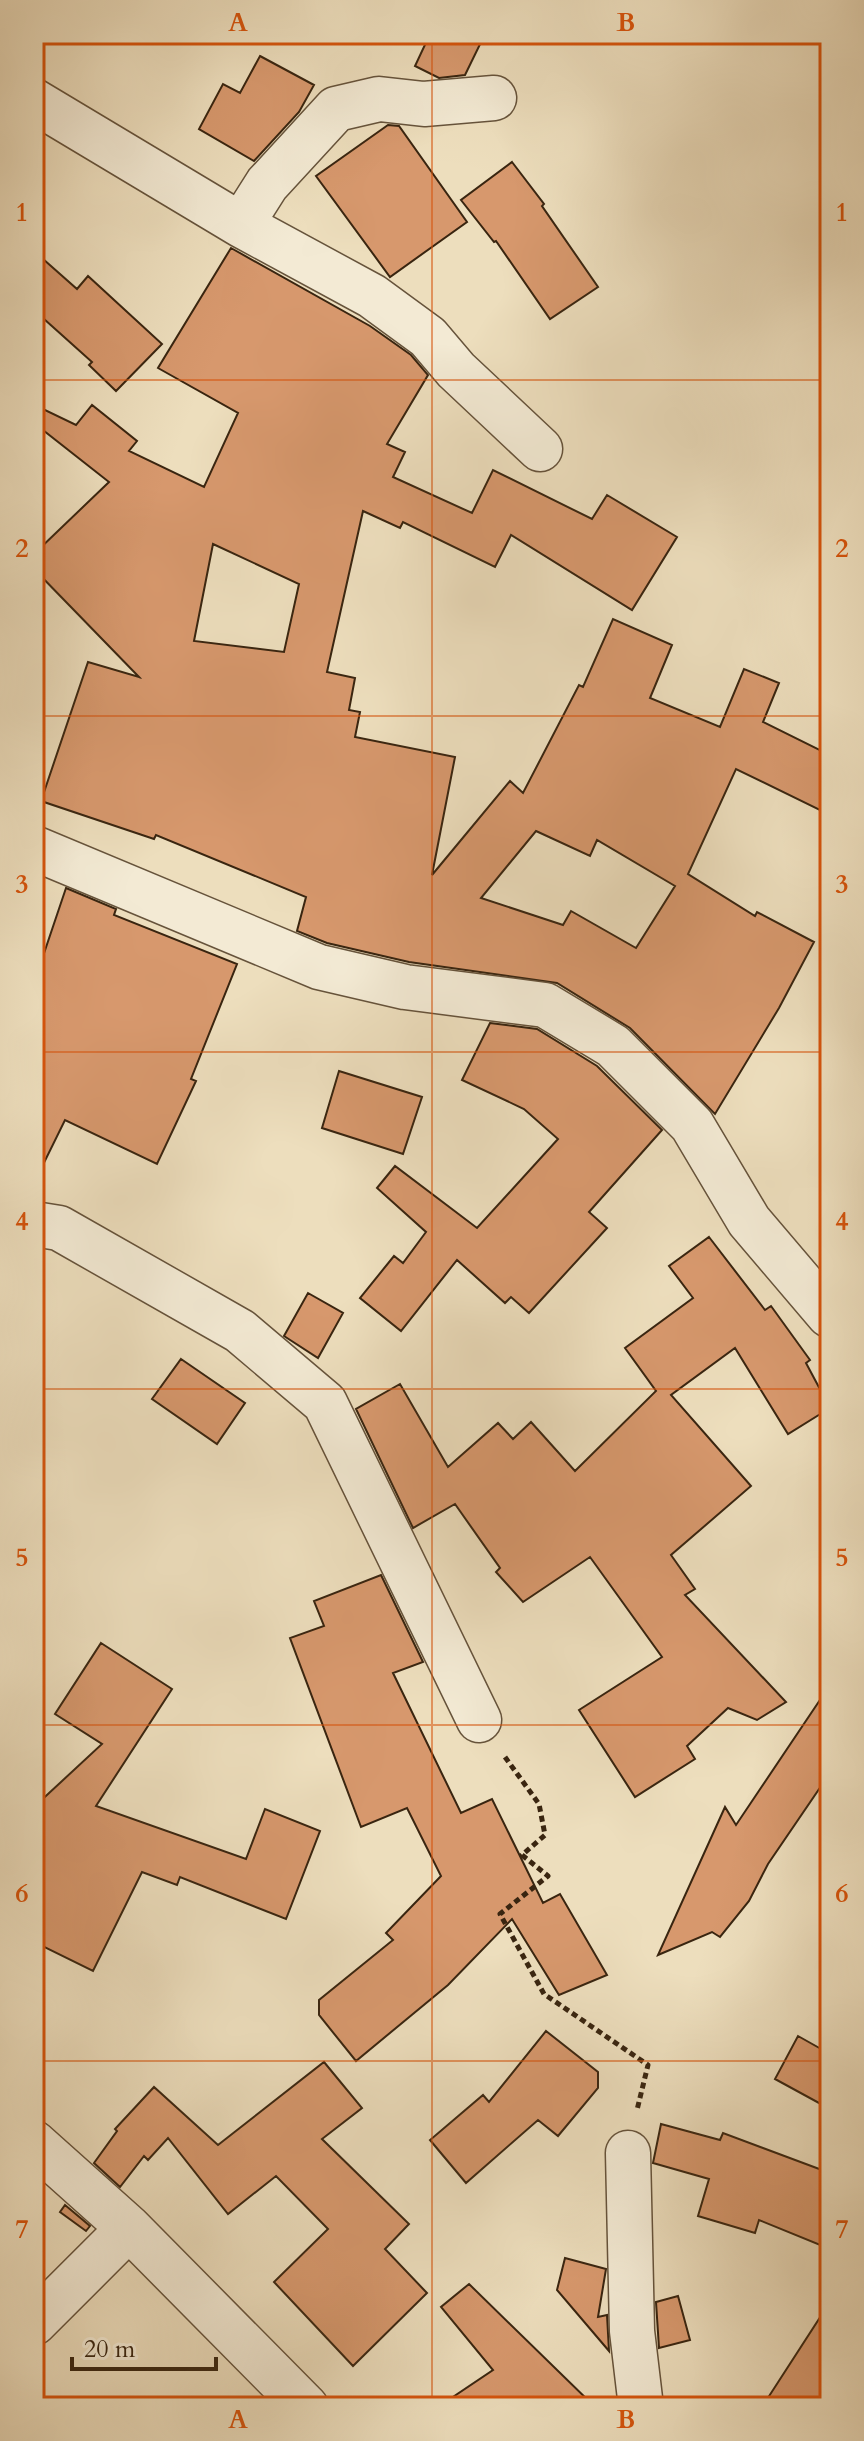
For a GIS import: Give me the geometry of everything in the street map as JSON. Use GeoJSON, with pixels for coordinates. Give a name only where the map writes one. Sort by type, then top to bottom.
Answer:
{"type":"FeatureCollection","features":[{"type":"Feature","properties":{"kind":"street"},"geometry":{"type":"LineString","coordinates":[[241,225],[267,184],[336,109],[379,99],[424,104],[494,98]]}},
{"type":"Feature","properties":{"kind":"street"},"geometry":{"type":"LineString","coordinates":[[34,101],[241,225],[372,296],[428,337],[456,370],[540,449]]}},
{"type":"Feature","properties":{"kind":"street"},"geometry":{"type":"LineString","coordinates":[[34,848],[319,967],[405,987],[545,1005],[613,1046],[692,1125],[749,1221],[829,1315]]}},
{"type":"Feature","properties":{"kind":"street"},"geometry":{"type":"LineString","coordinates":[[34,1224],[59,1228],[240,1331],[325,1403],[479,1720]]}},
{"type":"Feature","properties":{"kind":"street"},"geometry":{"type":"LineString","coordinates":[[34,2143],[129,2228],[306,2407]]}},
{"type":"Feature","properties":{"kind":"street"},"geometry":{"type":"LineString","coordinates":[[628,2153],[632,2331],[641,2407]]}},
{"type":"Feature","properties":{"kind":"street"},"geometry":{"type":"LineString","coordinates":[[34,2323],[129,2228]]}},
{"type":"Feature","properties":{"kind":"path"},"geometry":{"type":"LineString","coordinates":[[479,1720],[539,1804],[545,1835],[522,1855],[548,1876],[500,1914],[544,1994],[648,2065],[628,2153]]}},
{"type":"Feature","properties":{"kind":"building"},"geometry":{"type":"Polygon","coordinates":[[[430,34],[485,34],[465,75],[439,78],[415,66],[430,34]]]}},
{"type":"Feature","properties":{"kind":"building"},"geometry":{"type":"Polygon","coordinates":[[[260,56],[314,85],[299,112],[254,161],[199,129],[223,84],[240,93],[260,56]]]}},
{"type":"Feature","properties":{"kind":"building"},"geometry":{"type":"Polygon","coordinates":[[[388,125],[399,126],[467,222],[390,277],[316,176],[388,125]]]}},
{"type":"Feature","properties":{"kind":"building"},"geometry":{"type":"Polygon","coordinates":[[[512,162],[544,204],[542,206],[598,287],[550,319],[496,241],[461,200],[512,162]]]}},
{"type":"Feature","properties":{"kind":"building"},"geometry":{"type":"Polygon","coordinates":[[[231,248],[370,326],[411,355],[428,375],[387,444],[405,452],[393,477],[472,513],[493,470],[592,519],[607,495],[677,537],[632,610],[511,535],[495,567],[403,522],[400,528],[363,511],[327,672],[355,678],[349,710],[360,712],[355,737],[455,757],[432,875],[510,781],[523,793],[579,685],[583,687],[613,619],[672,645],[650,698],[720,727],[744,669],[779,683],[763,722],[830,755],[830,815],[736,769],[688,874],[755,916],[757,912],[814,942],[779,1008],[715,1114],[630,1028],[557,983],[409,962],[327,943],[297,931],[306,897],[156,835],[154,839],[41,801],[88,662],[139,677],[34,569],[34,554],[109,482],[34,423],[43,409],[76,425],[92,405],[137,441],[129,451],[204,487],[238,413],[158,368],[231,248]],[[213,544],[194,641],[284,652],[299,584],[213,544]],[[536,831],[481,898],[563,925],[571,911],[636,948],[675,886],[597,840],[590,856],[536,831]]]}},
{"type":"Feature","properties":{"kind":"building"},"geometry":{"type":"Polygon","coordinates":[[[34,251],[77,289],[88,276],[162,344],[116,391],[89,365],[92,362],[34,310],[34,251]]]}},
{"type":"Feature","properties":{"kind":"building"},"geometry":{"type":"Polygon","coordinates":[[[66,888],[116,909],[114,915],[237,964],[191,1079],[196,1081],[157,1164],[65,1120],[34,1183],[34,983],[66,888]]]}},
{"type":"Feature","properties":{"kind":"building"},"geometry":{"type":"Polygon","coordinates":[[[490,1023],[537,1029],[597,1066],[662,1130],[589,1212],[607,1228],[529,1313],[511,1297],[505,1303],[457,1260],[401,1331],[360,1298],[394,1256],[403,1263],[426,1232],[377,1188],[395,1166],[477,1228],[558,1139],[524,1109],[462,1080],[490,1023]]]}},
{"type":"Feature","properties":{"kind":"building"},"geometry":{"type":"Polygon","coordinates":[[[339,1071],[422,1097],[403,1154],[322,1128],[339,1071]]]}},
{"type":"Feature","properties":{"kind":"building"},"geometry":{"type":"Polygon","coordinates":[[[709,1237],[765,1310],[771,1306],[810,1360],[806,1363],[830,1408],[788,1434],[735,1348],[671,1395],[751,1486],[671,1555],[695,1589],[685,1595],[786,1702],[757,1720],[728,1708],[687,1746],[695,1759],[635,1797],[579,1710],[662,1657],[590,1557],[523,1602],[496,1572],[500,1568],[455,1504],[413,1528],[356,1409],[400,1384],[448,1467],[498,1423],[513,1439],[531,1422],[575,1471],[656,1391],[625,1348],[693,1298],[669,1266],[709,1237]]]}},
{"type":"Feature","properties":{"kind":"building"},"geometry":{"type":"Polygon","coordinates":[[[308,1293],[343,1313],[318,1358],[284,1336],[308,1293]]]}},
{"type":"Feature","properties":{"kind":"building"},"geometry":{"type":"Polygon","coordinates":[[[181,1359],[245,1403],[217,1444],[152,1399],[181,1359]]]}},
{"type":"Feature","properties":{"kind":"building"},"geometry":{"type":"Polygon","coordinates":[[[381,1575],[423,1662],[393,1673],[461,1813],[492,1799],[543,1903],[560,1894],[607,1975],[559,1995],[512,1919],[448,1985],[356,2061],[319,2015],[319,2000],[393,1940],[386,1933],[441,1876],[407,1808],[361,1827],[290,1638],[324,1626],[314,1601],[381,1575]]]}},
{"type":"Feature","properties":{"kind":"building"},"geometry":{"type":"Polygon","coordinates":[[[101,1643],[172,1689],[96,1806],[246,1859],[265,1809],[320,1831],[286,1919],[180,1877],[177,1885],[142,1872],[93,1971],[34,1942],[34,1807],[102,1744],[55,1714],[101,1643]]]}},
{"type":"Feature","properties":{"kind":"building"},"geometry":{"type":"Polygon","coordinates":[[[830,1685],[830,1773],[768,1864],[749,1901],[720,1937],[712,1932],[658,1955],[725,1807],[736,1825],[830,1685]]]}},
{"type":"Feature","properties":{"kind":"building"},"geometry":{"type":"Polygon","coordinates":[[[546,2031],[598,2072],[598,2088],[558,2136],[538,2120],[466,2183],[430,2140],[483,2095],[489,2102],[546,2031]]]}},
{"type":"Feature","properties":{"kind":"building"},"geometry":{"type":"Polygon","coordinates":[[[798,2036],[830,2054],[830,2109],[775,2079],[798,2036]]]}},
{"type":"Feature","properties":{"kind":"building"},"geometry":{"type":"Polygon","coordinates":[[[324,2062],[362,2108],[322,2139],[409,2224],[385,2249],[427,2293],[353,2366],[274,2282],[328,2229],[276,2176],[228,2214],[168,2138],[148,2160],[144,2156],[120,2187],[94,2163],[117,2131],[115,2129],[154,2087],[218,2145],[324,2062]]]}},
{"type":"Feature","properties":{"kind":"building"},"geometry":{"type":"Polygon","coordinates":[[[661,2124],[720,2140],[723,2133],[830,2173],[830,2249],[759,2220],[755,2233],[698,2216],[709,2179],[653,2163],[661,2124]]]}},
{"type":"Feature","properties":{"kind":"building"},"geometry":{"type":"Polygon","coordinates":[[[65,2205],[90,2226],[86,2231],[60,2212],[65,2205]]]}},
{"type":"Feature","properties":{"kind":"building"},"geometry":{"type":"Polygon","coordinates":[[[565,2258],[606,2269],[598,2317],[607,2315],[609,2351],[557,2290],[565,2258]]]}},
{"type":"Feature","properties":{"kind":"building"},"geometry":{"type":"Polygon","coordinates":[[[469,2284],[595,2407],[438,2407],[493,2370],[441,2307],[469,2284]]]}},
{"type":"Feature","properties":{"kind":"building"},"geometry":{"type":"Polygon","coordinates":[[[678,2296],[690,2340],[659,2348],[656,2302],[678,2296]]]}},
{"type":"Feature","properties":{"kind":"building"},"geometry":{"type":"Polygon","coordinates":[[[830,2302],[830,2407],[762,2407],[830,2302]]]}}]}
